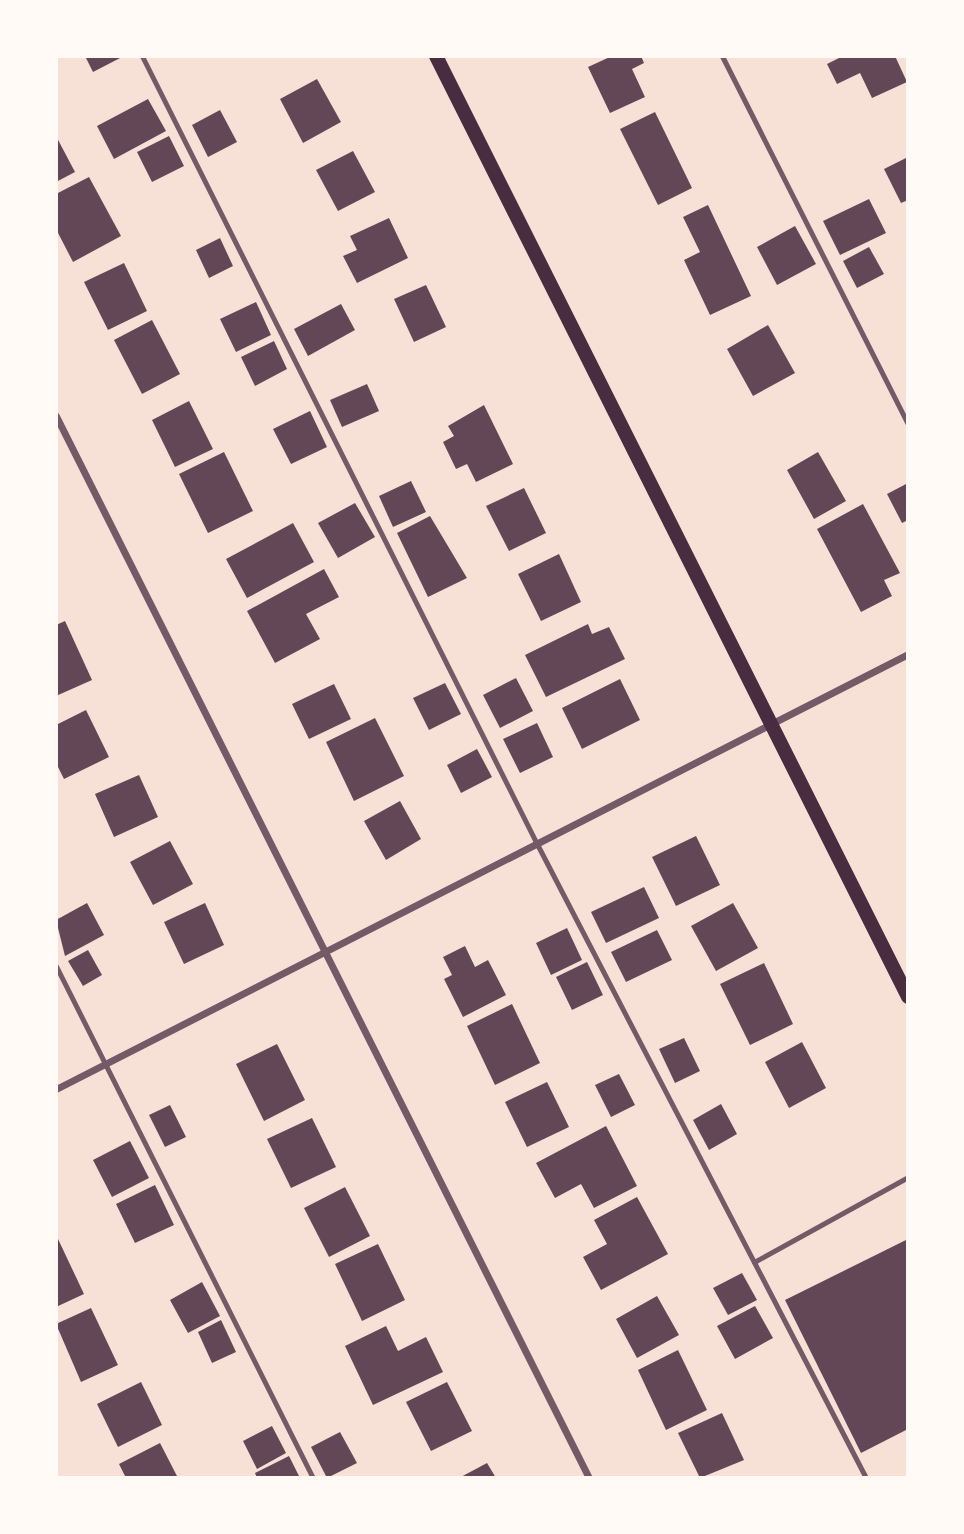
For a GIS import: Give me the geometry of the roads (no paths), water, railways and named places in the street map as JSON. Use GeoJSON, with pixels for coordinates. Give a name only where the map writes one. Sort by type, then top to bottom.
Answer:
{"type":"FeatureCollection","features":[{"type":"Feature","properties":{"kind":"main road"},"geometry":{"type":"LineString","coordinates":[[436,56],[908,997]]}},
{"type":"Feature","properties":{"kind":"street"},"geometry":{"type":"LineString","coordinates":[[56,416],[589,1478]]}},
{"type":"Feature","properties":{"kind":"street"},"geometry":{"type":"LineString","coordinates":[[56,1089],[908,654]]}},
{"type":"Feature","properties":{"kind":"lane"},"geometry":{"type":"LineString","coordinates":[[142,56],[537,844],[866,1478]]}},
{"type":"Feature","properties":{"kind":"lane"},"geometry":{"type":"LineString","coordinates":[[722,56],[908,425]]}},
{"type":"Feature","properties":{"kind":"lane"},"geometry":{"type":"LineString","coordinates":[[56,966],[313,1478]]}},
{"type":"Feature","properties":{"kind":"lane"},"geometry":{"type":"LineString","coordinates":[[754,1262],[908,1177]]}}]}
